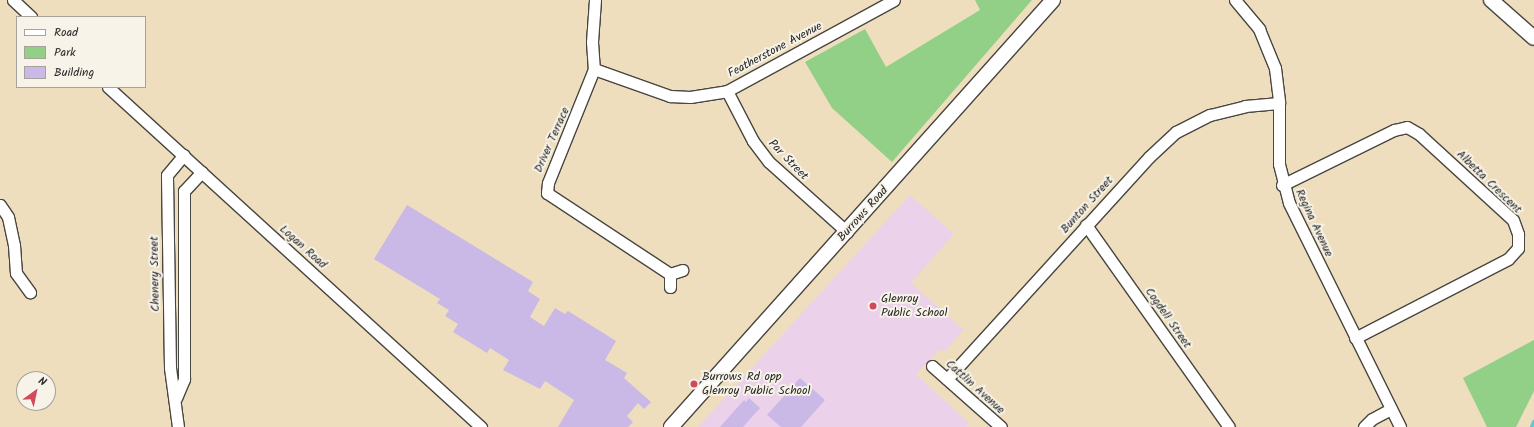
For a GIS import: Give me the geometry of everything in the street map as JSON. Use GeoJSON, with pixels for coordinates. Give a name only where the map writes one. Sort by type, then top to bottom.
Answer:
{"type":"FeatureCollection","features":[{"type":"Feature","properties":{"kind":"main road","name":"Burrows Road"},"geometry":{"type":"LineString","coordinates":[[671,427],[1053,0]]}},
{"type":"Feature","properties":{"kind":"main road"},"geometry":{"type":"LineString","coordinates":[[1491,0],[1534,38]]}},
{"type":"Feature","properties":{"kind":"street"},"geometry":{"type":"LineString","coordinates":[[13,0],[30,16]]}},
{"type":"Feature","properties":{"kind":"street","name":"Driver Terrace"},"geometry":{"type":"LineString","coordinates":[[595,0],[592,42],[594,69],[548,183],[547,193],[670,274]]}},
{"type":"Feature","properties":{"kind":"street","name":"Featherstone Avenue"},"geometry":{"type":"LineString","coordinates":[[594,69],[670,96],[690,97],[727,91],[875,5],[894,0]]}},
{"type":"Feature","properties":{"kind":"street","name":"Regina Avenue"},"geometry":{"type":"LineString","coordinates":[[1235,0],[1259,29],[1275,68],[1279,103],[1279,164],[1282,184],[1297,221],[1400,427]]}},
{"type":"Feature","properties":{"kind":"street","name":"Logan Road"},"geometry":{"type":"LineString","coordinates":[[109,88],[481,427]]}},
{"type":"Feature","properties":{"kind":"street","name":"Par Street"},"geometry":{"type":"LineString","coordinates":[[727,91],[753,141],[769,162],[847,232]]}},
{"type":"Feature","properties":{"kind":"street","name":"Bunton Street"},"geometry":{"type":"LineString","coordinates":[[947,379],[1148,157],[1176,132],[1210,115],[1245,106],[1279,103]]}},
{"type":"Feature","properties":{"kind":"street","name":"Albetta Crescent"},"geometry":{"type":"LineString","coordinates":[[1282,184],[1394,130],[1407,128],[1419,134],[1513,220],[1518,234],[1518,248],[1508,259],[1356,338]]}},
{"type":"Feature","properties":{"kind":"street","name":"Chenery Street"},"geometry":{"type":"LineString","coordinates":[[178,427],[176,398],[170,368],[167,175],[184,155]]}},
{"type":"Feature","properties":{"kind":"street","name":"Chenery Street"},"geometry":{"type":"LineString","coordinates":[[176,398],[184,379],[184,191],[202,172]]}},
{"type":"Feature","properties":{"kind":"street"},"geometry":{"type":"LineString","coordinates":[[0,205],[8,217],[14,244],[16,273],[30,292]]}},
{"type":"Feature","properties":{"kind":"street","name":"Cogdell Street"},"geometry":{"type":"LineString","coordinates":[[1086,225],[1229,427]]}},
{"type":"Feature","properties":{"kind":"street"},"geometry":{"type":"LineString","coordinates":[[670,287],[670,274],[682,270]]}},
{"type":"Feature","properties":{"kind":"street","name":"Cattlin Avenue"},"geometry":{"type":"LineString","coordinates":[[932,366],[1001,427]]}},
{"type":"Feature","properties":{"kind":"street"},"geometry":{"type":"LineString","coordinates":[[1364,427],[1372,419],[1390,409]]}},
{"type":"Feature","properties":{"kind":"shaded area","name":"Glenroy Public School"},"geometry":{"type":"Polygon","coordinates":[[[910,195],[954,234],[911,283],[964,330],[945,351],[939,350],[916,374],[969,423],[966,427],[698,427],[910,195]]]}},
{"type":"Feature","properties":{"kind":"green space"},"geometry":{"type":"Polygon","coordinates":[[[975,0],[1032,0],[892,162],[832,108],[805,62],[865,29],[886,67],[980,10],[975,0]]]}},
{"type":"Feature","properties":{"kind":"green space"},"geometry":{"type":"Polygon","coordinates":[[[1534,340],[1534,391],[1516,427],[1487,427],[1463,378],[1534,340]]]}},
{"type":"Feature","properties":{"kind":"building"},"geometry":{"type":"Polygon","coordinates":[[[407,205],[533,282],[528,291],[540,299],[530,317],[544,326],[555,308],[565,314],[568,311],[616,341],[605,360],[627,373],[624,378],[651,402],[644,409],[638,403],[627,416],[633,422],[628,427],[558,427],[574,400],[545,381],[540,389],[503,370],[509,360],[490,348],[487,353],[453,332],[458,324],[445,316],[449,310],[437,303],[440,299],[374,259],[407,205]]]}},
{"type":"Feature","properties":{"kind":"building"},"geometry":{"type":"Polygon","coordinates":[[[800,378],[825,400],[801,427],[781,427],[767,415],[800,378]]]}},
{"type":"Feature","properties":{"kind":"building"},"geometry":{"type":"Polygon","coordinates":[[[749,398],[760,408],[743,427],[720,427],[744,400],[746,402],[749,398]]]}},
{"type":"Feature","properties":{"kind":"waterway"},"geometry":{"type":"LineString","coordinates":[[1532,427],[1534,422]]}},
{"type":"Feature","properties":{"kind":"place","name":"Glenroy Public School"},"geometry":{"type":"Point","coordinates":[873,306]}},
{"type":"Feature","properties":{"kind":"place","name":"Burrows Rd opp Glenroy Public School"},"geometry":{"type":"Point","coordinates":[694,384]}}]}
